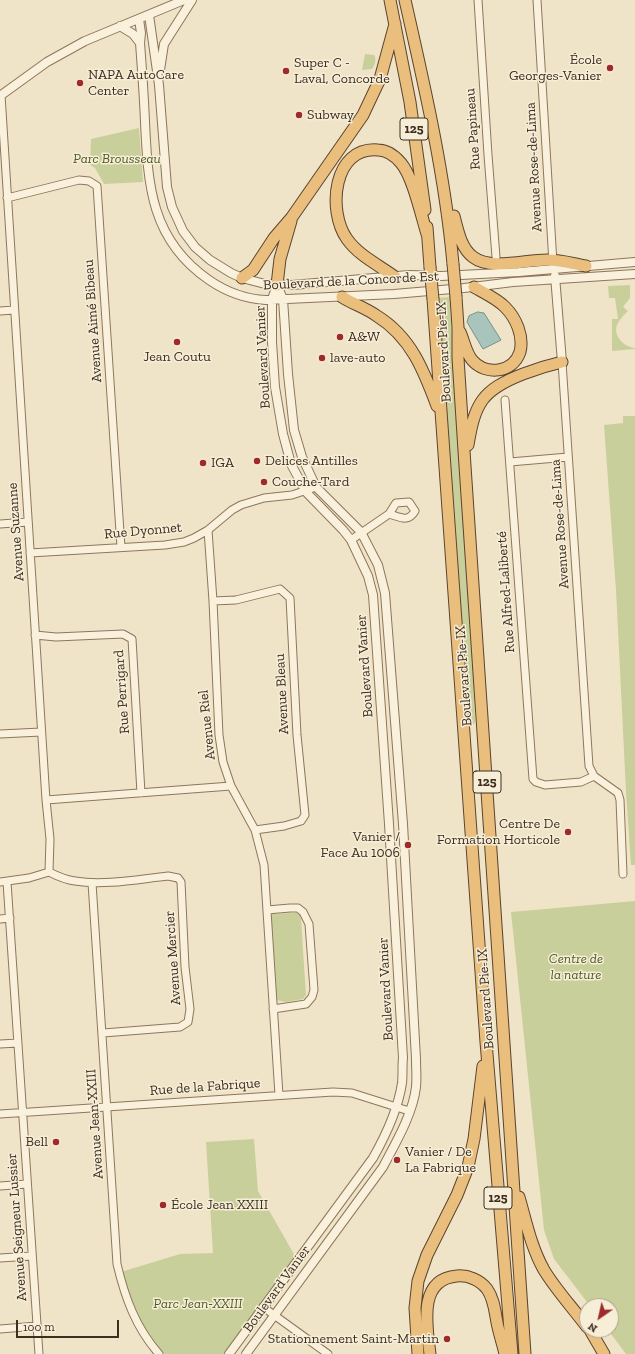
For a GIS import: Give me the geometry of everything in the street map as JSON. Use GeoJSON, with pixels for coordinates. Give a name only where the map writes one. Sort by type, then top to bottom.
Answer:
{"type":"FeatureCollection","features":[{"type":"Feature","properties":{"kind":"highway","name":"Boulevard Pie-IX"},"geometry":{"type":"LineString","coordinates":[[390,0],[412,117],[427,234],[433,299],[486,1042],[505,1292],[512,1354]]}},
{"type":"Feature","properties":{"kind":"highway","name":"Boulevard Pie-IX"},"geometry":{"type":"LineString","coordinates":[[405,0],[434,129],[444,185],[456,297],[458,358],[465,466],[525,1354]]}},
{"type":"Feature","properties":{"kind":"highway"},"geometry":{"type":"LineString","coordinates":[[242,278],[253,270],[274,238],[292,217],[359,120],[370,101],[381,75],[395,24]]}},
{"type":"Feature","properties":{"kind":"highway"},"geometry":{"type":"LineString","coordinates":[[395,277],[356,249],[347,239],[340,224],[336,206],[337,187],[342,173],[351,160],[360,153],[374,150],[388,152],[400,161],[410,179],[427,234]]}},
{"type":"Feature","properties":{"kind":"highway"},"geometry":{"type":"LineString","coordinates":[[444,185],[462,243],[466,250],[475,259],[494,264],[586,266]]}},
{"type":"Feature","properties":{"kind":"highway"},"geometry":{"type":"LineString","coordinates":[[276,285],[280,259],[292,217]]}},
{"type":"Feature","properties":{"kind":"highway"},"geometry":{"type":"LineString","coordinates":[[458,327],[469,356],[473,362],[481,368],[501,370],[510,365],[518,355],[521,345],[520,335],[517,324],[511,314],[498,301],[474,287]]}},
{"type":"Feature","properties":{"kind":"highway"},"geometry":{"type":"LineString","coordinates":[[342,297],[354,305],[382,319],[408,344],[424,371],[442,418]]}},
{"type":"Feature","properties":{"kind":"highway"},"geometry":{"type":"LineString","coordinates":[[465,466],[474,416],[480,403],[488,394],[495,387],[517,376],[562,362]]}},
{"type":"Feature","properties":{"kind":"highway"},"geometry":{"type":"LineString","coordinates":[[418,1354],[415,1308],[418,1281],[427,1255],[458,1195],[468,1167],[474,1139],[486,1042]]}},
{"type":"Feature","properties":{"kind":"highway"},"geometry":{"type":"LineString","coordinates":[[513,1175],[538,1259],[549,1277],[579,1316]]}},
{"type":"Feature","properties":{"kind":"highway"},"geometry":{"type":"LineString","coordinates":[[430,1354],[426,1320],[428,1298],[435,1287],[442,1281],[461,1276],[476,1280],[488,1290],[505,1354]]}},
{"type":"Feature","properties":{"kind":"highway"},"geometry":{"type":"LineString","coordinates":[[595,1338],[604,1354]]}},
{"type":"Feature","properties":{"kind":"street"},"geometry":{"type":"LineString","coordinates":[[0,96],[47,62],[85,41],[184,0]]}},
{"type":"Feature","properties":{"kind":"street"},"geometry":{"type":"LineString","coordinates":[[159,85],[164,44],[192,0]]}},
{"type":"Feature","properties":{"kind":"street","name":"Rue Papineau"},"geometry":{"type":"LineString","coordinates":[[478,0],[496,257]]}},
{"type":"Feature","properties":{"kind":"street","name":"Avenue Rose-de-Lima"},"geometry":{"type":"LineString","coordinates":[[537,0],[553,265],[562,362],[589,766],[594,776]]}},
{"type":"Feature","properties":{"kind":"street","name":"Boulevard de la Concorde Est"},"geometry":{"type":"LineString","coordinates":[[149,15],[159,85],[167,187],[174,213],[186,236],[200,252],[220,268],[242,278],[265,284],[276,285],[409,275],[433,276],[477,274],[553,265]]}},
{"type":"Feature","properties":{"kind":"street","name":"Boulevard de la Concorde Est"},"geometry":{"type":"LineString","coordinates":[[139,19],[146,139],[150,184],[154,205],[165,233],[183,258],[194,269],[212,282],[230,291],[263,300],[282,298],[342,297],[474,287],[513,282],[635,274]]}},
{"type":"Feature","properties":{"kind":"street"},"geometry":{"type":"LineString","coordinates":[[120,26],[133,34],[140,43]]}},
{"type":"Feature","properties":{"kind":"street","name":"Avenue Suzanne"},"geometry":{"type":"LineString","coordinates":[[0,96],[41,732],[50,839],[49,872]]}},
{"type":"Feature","properties":{"kind":"street","name":"Avenue Aimé Bibeau"},"geometry":{"type":"LineString","coordinates":[[7,198],[79,180],[89,181],[97,186],[120,547]]}},
{"type":"Feature","properties":{"kind":"street"},"geometry":{"type":"LineString","coordinates":[[586,266],[635,262]]}},
{"type":"Feature","properties":{"kind":"street","name":"Boulevard Vanier"},"geometry":{"type":"LineString","coordinates":[[229,1354],[372,1158],[386,1134],[396,1106],[402,1082],[403,1058],[373,596],[368,576],[351,540],[306,492],[291,464],[283,434],[275,387],[272,342],[272,299],[276,285]]}},
{"type":"Feature","properties":{"kind":"street","name":"Boulevard Vanier"},"geometry":{"type":"LineString","coordinates":[[246,1354],[383,1167],[397,1141],[416,1088],[416,1059],[403,824],[386,601],[378,565],[361,532],[316,488],[302,457],[295,433],[288,379],[282,298],[276,285]]}},
{"type":"Feature","properties":{"kind":"street"},"geometry":{"type":"LineString","coordinates":[[0,311],[14,310]]}},
{"type":"Feature","properties":{"kind":"street","name":"Rue Alfred-Laliberté"},"geometry":{"type":"LineString","coordinates":[[505,400],[533,779],[536,782],[545,785],[581,782],[594,776]]}},
{"type":"Feature","properties":{"kind":"street"},"geometry":{"type":"LineString","coordinates":[[510,462],[568,457]]}},
{"type":"Feature","properties":{"kind":"street","name":"Rue Dyonnet"},"geometry":{"type":"LineString","coordinates":[[30,553],[165,545],[184,542],[208,530],[232,510],[241,505],[264,498],[292,495],[316,488]]}},
{"type":"Feature","properties":{"kind":"street"},"geometry":{"type":"LineString","coordinates":[[351,540],[389,514]]}},
{"type":"Feature","properties":{"kind":"street"},"geometry":{"type":"LineString","coordinates":[[0,524],[28,522]]}},
{"type":"Feature","properties":{"kind":"street","name":"Avenue Riel"},"geometry":{"type":"LineString","coordinates":[[208,530],[213,601],[218,735],[223,762],[231,786],[255,830],[264,865],[279,1095]]}},
{"type":"Feature","properties":{"kind":"street","name":"Avenue Bleau"},"geometry":{"type":"LineString","coordinates":[[213,601],[236,600],[280,589],[290,598],[297,735],[306,815],[301,821],[284,826],[255,830]]}},
{"type":"Feature","properties":{"kind":"street","name":"Rue Perrigard"},"geometry":{"type":"LineString","coordinates":[[35,635],[56,637],[123,634],[132,639],[141,793]]}},
{"type":"Feature","properties":{"kind":"street"},"geometry":{"type":"LineString","coordinates":[[0,734],[41,732]]}},
{"type":"Feature","properties":{"kind":"street"},"geometry":{"type":"LineString","coordinates":[[594,776],[618,793],[620,800],[623,874]]}},
{"type":"Feature","properties":{"kind":"street"},"geometry":{"type":"LineString","coordinates":[[46,800],[231,786]]}},
{"type":"Feature","properties":{"kind":"street"},"geometry":{"type":"LineString","coordinates":[[4,882],[29,878],[49,872],[76,882],[92,882]]}},
{"type":"Feature","properties":{"kind":"street","name":"Avenue Mercier"},"geometry":{"type":"LineString","coordinates":[[92,882],[168,876],[178,878],[181,882],[185,967],[190,1009],[188,1022],[180,1027],[102,1033]]}},
{"type":"Feature","properties":{"kind":"street","name":"Avenue Seigneur Lussier"},"geometry":{"type":"LineString","coordinates":[[4,882],[10,918],[39,1354]]}},
{"type":"Feature","properties":{"kind":"street","name":"Avenue Jean-XXIII"},"geometry":{"type":"LineString","coordinates":[[92,882],[118,1264],[122,1287],[137,1325],[158,1354]]}},
{"type":"Feature","properties":{"kind":"street"},"geometry":{"type":"LineString","coordinates":[[267,910],[298,908],[303,912],[309,924],[314,990],[312,997],[306,1004],[273,1009]]}},
{"type":"Feature","properties":{"kind":"street"},"geometry":{"type":"LineString","coordinates":[[0,919],[10,918]]}},
{"type":"Feature","properties":{"kind":"street"},"geometry":{"type":"LineString","coordinates":[[0,1044],[18,1043]]}},
{"type":"Feature","properties":{"kind":"street","name":"Rue de la Fabrique"},"geometry":{"type":"LineString","coordinates":[[0,1114],[333,1092],[352,1093],[409,1111]]}},
{"type":"Feature","properties":{"kind":"street"},"geometry":{"type":"LineString","coordinates":[[0,1186],[27,1184]]}},
{"type":"Feature","properties":{"kind":"street"},"geometry":{"type":"LineString","coordinates":[[0,1258],[32,1256]]}},
{"type":"Feature","properties":{"kind":"street"},"geometry":{"type":"LineString","coordinates":[[263,1307],[328,1354]]}},
{"type":"Feature","properties":{"kind":"street"},"geometry":{"type":"LineString","coordinates":[[0,1329],[37,1326]]}},
{"type":"Feature","properties":{"kind":"green space"},"geometry":{"type":"Polygon","coordinates":[[[365,54],[374,55],[375,57],[374,66],[372,69],[362,70],[365,54]]]}},
{"type":"Feature","properties":{"kind":"green space","name":"Parc Brousseau"},"geometry":{"type":"Polygon","coordinates":[[[139,128],[143,182],[104,184],[95,168],[90,165],[91,139],[139,128]]]}},
{"type":"Feature","properties":{"kind":"green space"},"geometry":{"type":"Polygon","coordinates":[[[630,285],[630,298],[623,307],[628,311],[619,321],[616,329],[620,340],[627,346],[635,349],[612,351],[612,319],[618,319],[615,298],[609,298],[608,286],[630,285]]]}},
{"type":"Feature","properties":{"kind":"green space"},"geometry":{"type":"Polygon","coordinates":[[[450,297],[456,418],[474,679],[475,722],[471,725],[468,723],[437,298],[450,297]]]}},
{"type":"Feature","properties":{"kind":"green space"},"geometry":{"type":"Polygon","coordinates":[[[623,416],[635,416],[635,865],[631,865],[616,590],[604,425],[623,423],[623,416]]]}},
{"type":"Feature","properties":{"kind":"green space","name":"Centre de la nature"},"geometry":{"type":"Polygon","coordinates":[[[635,901],[635,1354],[626,1354],[614,1338],[619,1338],[619,1298],[584,1298],[554,1259],[544,1230],[511,912],[635,901]]]}},
{"type":"Feature","properties":{"kind":"green space"},"geometry":{"type":"Polygon","coordinates":[[[297,913],[300,915],[301,919],[306,995],[303,999],[286,1002],[276,1000],[274,996],[270,916],[273,914],[297,913]]]}},
{"type":"Feature","properties":{"kind":"green space","name":"Parc Jean-XXIII"},"geometry":{"type":"Polygon","coordinates":[[[254,1139],[258,1191],[295,1256],[227,1354],[161,1354],[138,1325],[121,1272],[180,1254],[213,1253],[206,1142],[254,1139]]]}},
{"type":"Feature","properties":{"kind":"water"},"geometry":{"type":"Polygon","coordinates":[[[478,312],[484,313],[501,340],[483,349],[467,322],[469,316],[478,312]]]}},
{"type":"Feature","properties":{"kind":"place","name":"École Georges-Vanier"},"geometry":{"type":"Point","coordinates":[610,68]}},
{"type":"Feature","properties":{"kind":"place","name":"Super C - Laval, Concorde"},"geometry":{"type":"Point","coordinates":[286,71]}},
{"type":"Feature","properties":{"kind":"place","name":"NAPA AutoCare Center"},"geometry":{"type":"Point","coordinates":[80,83]}},
{"type":"Feature","properties":{"kind":"place","name":"Subway"},"geometry":{"type":"Point","coordinates":[299,115]}},
{"type":"Feature","properties":{"kind":"place","name":"A&W"},"geometry":{"type":"Point","coordinates":[340,337]}},
{"type":"Feature","properties":{"kind":"place","name":"Jean Coutu"},"geometry":{"type":"Point","coordinates":[177,342]}},
{"type":"Feature","properties":{"kind":"place","name":"lave-auto"},"geometry":{"type":"Point","coordinates":[322,358]}},
{"type":"Feature","properties":{"kind":"place","name":"Delices Antilles"},"geometry":{"type":"Point","coordinates":[257,461]}},
{"type":"Feature","properties":{"kind":"place","name":"IGA"},"geometry":{"type":"Point","coordinates":[203,463]}},
{"type":"Feature","properties":{"kind":"place","name":"Couche-Tard"},"geometry":{"type":"Point","coordinates":[264,482]}},
{"type":"Feature","properties":{"kind":"place","name":"Centre De Formation Horticole"},"geometry":{"type":"Point","coordinates":[568,832]}},
{"type":"Feature","properties":{"kind":"place","name":"Vanier / Face Au 1006"},"geometry":{"type":"Point","coordinates":[408,845]}},
{"type":"Feature","properties":{"kind":"place","name":"Bell"},"geometry":{"type":"Point","coordinates":[56,1142]}},
{"type":"Feature","properties":{"kind":"place","name":"Vanier / De La Fabrique"},"geometry":{"type":"Point","coordinates":[397,1160]}},
{"type":"Feature","properties":{"kind":"place","name":"École Jean XXIII"},"geometry":{"type":"Point","coordinates":[163,1205]}},
{"type":"Feature","properties":{"kind":"place","name":"Stationnement Saint-Martin"},"geometry":{"type":"Point","coordinates":[447,1339]}}]}
